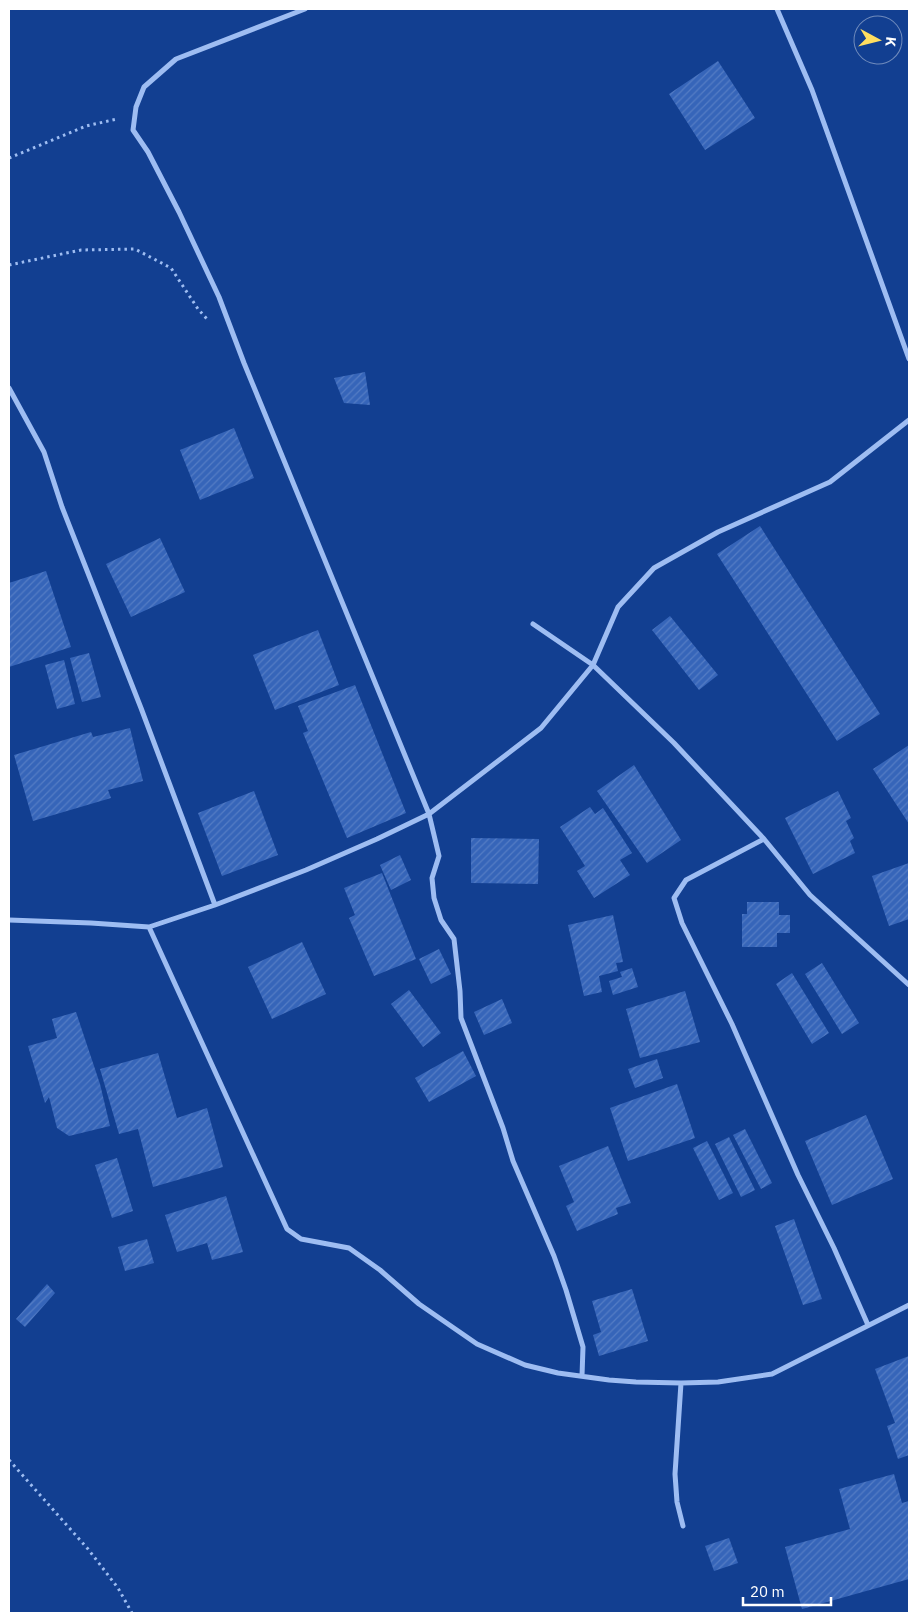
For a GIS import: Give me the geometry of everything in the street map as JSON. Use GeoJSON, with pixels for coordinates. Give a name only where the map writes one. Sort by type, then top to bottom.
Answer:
{"type":"FeatureCollection","features":[{"type":"Feature","properties":{"kind":"street"},"geometry":{"type":"LineString","coordinates":[[305,9],[176,59],[144,87],[136,107],[133,130],[148,152],[179,212],[219,298],[429,814],[439,856],[432,878],[434,898],[441,920],[454,939],[461,1018],[503,1128],[513,1161],[554,1256],[566,1290],[583,1347],[582,1376]]}},
{"type":"Feature","properties":{"kind":"street"},"geometry":{"type":"LineString","coordinates":[[777,9],[812,90],[909,359]]}},
{"type":"Feature","properties":{"kind":"street"},"geometry":{"type":"LineString","coordinates":[[9,388],[44,452],[62,507],[138,698],[216,905]]}},
{"type":"Feature","properties":{"kind":"street"},"geometry":{"type":"LineString","coordinates":[[9,920],[149,927],[216,905],[306,870],[429,814],[540,728],[593,665],[618,607],[654,568],[718,532],[830,482],[909,420]]}},
{"type":"Feature","properties":{"kind":"street"},"geometry":{"type":"LineString","coordinates":[[533,624],[593,665],[674,743],[764,839],[810,895],[909,985]]}},
{"type":"Feature","properties":{"kind":"street"},"geometry":{"type":"LineString","coordinates":[[764,839],[686,880],[674,898],[682,923],[732,1024],[798,1175],[834,1248],[868,1325]]}},
{"type":"Feature","properties":{"kind":"street"},"geometry":{"type":"LineString","coordinates":[[149,927],[287,1230],[301,1239],[349,1248],[380,1270],[419,1304],[477,1344],[525,1365],[558,1373],[636,1382],[681,1384],[718,1382],[772,1374],[909,1305]]}},
{"type":"Feature","properties":{"kind":"street"},"geometry":{"type":"LineString","coordinates":[[681,1384],[675,1474],[677,1502],[683,1526]]}},
{"type":"Feature","properties":{"kind":"path"},"geometry":{"type":"LineString","coordinates":[[9,158],[86,126],[135,114]]}},
{"type":"Feature","properties":{"kind":"path"},"geometry":{"type":"LineString","coordinates":[[9,265],[81,250],[135,249],[171,268],[198,309],[210,322]]}},
{"type":"Feature","properties":{"kind":"path"},"geometry":{"type":"LineString","coordinates":[[9,1460],[88,1550],[118,1588],[132,1613]]}},
{"type":"Feature","properties":{"kind":"building"},"geometry":{"type":"Polygon","coordinates":[[[718,61],[755,118],[705,150],[669,94],[718,61]]]}},
{"type":"Feature","properties":{"kind":"building"},"geometry":{"type":"Polygon","coordinates":[[[365,372],[370,405],[344,403],[334,378],[365,372]]]}},
{"type":"Feature","properties":{"kind":"building"},"geometry":{"type":"Polygon","coordinates":[[[234,428],[254,478],[200,500],[180,450],[234,428]]]}},
{"type":"Feature","properties":{"kind":"building"},"geometry":{"type":"Polygon","coordinates":[[[760,526],[880,714],[837,741],[717,554],[760,526]]]}},
{"type":"Feature","properties":{"kind":"building"},"geometry":{"type":"Polygon","coordinates":[[[160,538],[185,592],[131,617],[106,564],[160,538]]]}},
{"type":"Feature","properties":{"kind":"building"},"geometry":{"type":"Polygon","coordinates":[[[46,571],[71,647],[9,667],[9,583],[46,571]]]}},
{"type":"Feature","properties":{"kind":"building"},"geometry":{"type":"Polygon","coordinates":[[[670,616],[718,675],[699,690],[652,630],[670,616]]]}},
{"type":"Feature","properties":{"kind":"building"},"geometry":{"type":"Polygon","coordinates":[[[318,630],[339,685],[275,710],[253,655],[318,630]]]}},
{"type":"Feature","properties":{"kind":"building"},"geometry":{"type":"Polygon","coordinates":[[[89,653],[101,697],[82,702],[70,658],[89,653]]]}},
{"type":"Feature","properties":{"kind":"building"},"geometry":{"type":"Polygon","coordinates":[[[64,660],[75,704],[57,709],[45,665],[64,660]]]}},
{"type":"Feature","properties":{"kind":"building"},"geometry":{"type":"Polygon","coordinates":[[[355,685],[406,813],[347,838],[303,733],[308,731],[298,706],[355,685]]]}},
{"type":"Feature","properties":{"kind":"building"},"geometry":{"type":"Polygon","coordinates":[[[130,728],[143,781],[108,790],[111,798],[33,821],[14,755],[91,732],[93,737],[130,728]]]}},
{"type":"Feature","properties":{"kind":"building"},"geometry":{"type":"Polygon","coordinates":[[[909,745],[909,824],[873,769],[909,745]]]}},
{"type":"Feature","properties":{"kind":"building"},"geometry":{"type":"Polygon","coordinates":[[[634,765],[681,840],[647,863],[597,791],[634,765]]]}},
{"type":"Feature","properties":{"kind":"building"},"geometry":{"type":"Polygon","coordinates":[[[254,791],[278,855],[222,876],[198,813],[254,791]]]}},
{"type":"Feature","properties":{"kind":"building"},"geometry":{"type":"Polygon","coordinates":[[[838,791],[851,818],[846,821],[854,838],[850,841],[855,853],[813,874],[785,818],[838,791]]]}},
{"type":"Feature","properties":{"kind":"building"},"geometry":{"type":"Polygon","coordinates":[[[590,807],[595,814],[603,808],[632,853],[620,860],[630,875],[594,898],[577,871],[585,866],[560,827],[590,807]]]}},
{"type":"Feature","properties":{"kind":"building"},"geometry":{"type":"Polygon","coordinates":[[[471,838],[539,839],[538,884],[471,883],[471,838]]]}},
{"type":"Feature","properties":{"kind":"building"},"geometry":{"type":"Polygon","coordinates":[[[400,855],[411,880],[391,890],[380,865],[400,855]]]}},
{"type":"Feature","properties":{"kind":"building"},"geometry":{"type":"Polygon","coordinates":[[[909,863],[909,919],[889,926],[872,876],[909,863]]]}},
{"type":"Feature","properties":{"kind":"building"},"geometry":{"type":"Polygon","coordinates":[[[382,873],[416,959],[374,976],[349,918],[355,915],[344,888],[382,873]]]}},
{"type":"Feature","properties":{"kind":"building"},"geometry":{"type":"Polygon","coordinates":[[[747,902],[779,902],[779,915],[790,915],[790,933],[777,933],[777,947],[742,947],[742,914],[747,914],[747,902]]]}},
{"type":"Feature","properties":{"kind":"building"},"geometry":{"type":"Polygon","coordinates":[[[613,915],[623,962],[616,963],[618,971],[599,976],[602,992],[584,996],[568,925],[613,915]]]}},
{"type":"Feature","properties":{"kind":"building"},"geometry":{"type":"Polygon","coordinates":[[[302,942],[326,994],[272,1019],[248,967],[302,942]]]}},
{"type":"Feature","properties":{"kind":"building"},"geometry":{"type":"Polygon","coordinates":[[[439,949],[451,974],[431,984],[419,959],[439,949]]]}},
{"type":"Feature","properties":{"kind":"building"},"geometry":{"type":"Polygon","coordinates":[[[822,963],[859,1023],[842,1034],[805,974],[822,963]]]}},
{"type":"Feature","properties":{"kind":"building"},"geometry":{"type":"Polygon","coordinates":[[[632,968],[638,987],[613,995],[609,981],[622,977],[620,972],[632,968]]]}},
{"type":"Feature","properties":{"kind":"building"},"geometry":{"type":"Polygon","coordinates":[[[792,973],[829,1033],[812,1044],[776,984],[792,973]]]}},
{"type":"Feature","properties":{"kind":"building"},"geometry":{"type":"Polygon","coordinates":[[[409,990],[441,1033],[423,1047],[391,1004],[409,990]]]}},
{"type":"Feature","properties":{"kind":"building"},"geometry":{"type":"Polygon","coordinates":[[[685,991],[700,1042],[640,1058],[626,1009],[685,991]]]}},
{"type":"Feature","properties":{"kind":"building"},"geometry":{"type":"Polygon","coordinates":[[[502,999],[512,1023],[484,1035],[474,1012],[502,999]]]}},
{"type":"Feature","properties":{"kind":"building"},"geometry":{"type":"Polygon","coordinates":[[[76,1012],[100,1084],[110,1126],[69,1136],[57,1128],[49,1097],[45,1103],[28,1046],[57,1038],[52,1019],[76,1012]]]}},
{"type":"Feature","properties":{"kind":"building"},"geometry":{"type":"Polygon","coordinates":[[[463,1051],[476,1076],[429,1102],[415,1078],[463,1051]]]}},
{"type":"Feature","properties":{"kind":"building"},"geometry":{"type":"Polygon","coordinates":[[[158,1053],[177,1118],[207,1108],[223,1167],[153,1187],[138,1129],[119,1134],[100,1069],[158,1053]]]}},
{"type":"Feature","properties":{"kind":"building"},"geometry":{"type":"Polygon","coordinates":[[[657,1059],[663,1078],[635,1088],[628,1069],[657,1059]]]}},
{"type":"Feature","properties":{"kind":"building"},"geometry":{"type":"Polygon","coordinates":[[[677,1084],[695,1138],[628,1161],[610,1108],[677,1084]]]}},
{"type":"Feature","properties":{"kind":"building"},"geometry":{"type":"Polygon","coordinates":[[[866,1115],[893,1179],[832,1205],[805,1141],[866,1115]]]}},
{"type":"Feature","properties":{"kind":"building"},"geometry":{"type":"Polygon","coordinates":[[[745,1129],[772,1183],[761,1189],[733,1135],[745,1129]]]}},
{"type":"Feature","properties":{"kind":"building"},"geometry":{"type":"Polygon","coordinates":[[[729,1137],[755,1190],[741,1197],[715,1144],[729,1137]]]}},
{"type":"Feature","properties":{"kind":"building"},"geometry":{"type":"Polygon","coordinates":[[[707,1141],[733,1193],[719,1200],[693,1148],[707,1141]]]}},
{"type":"Feature","properties":{"kind":"building"},"geometry":{"type":"Polygon","coordinates":[[[608,1146],[631,1203],[616,1208],[618,1214],[577,1231],[566,1206],[574,1202],[559,1166],[608,1146]]]}},
{"type":"Feature","properties":{"kind":"building"},"geometry":{"type":"Polygon","coordinates":[[[117,1158],[133,1211],[112,1218],[95,1165],[117,1158]]]}},
{"type":"Feature","properties":{"kind":"building"},"geometry":{"type":"Polygon","coordinates":[[[226,1196],[243,1252],[212,1260],[207,1243],[177,1252],[165,1215],[226,1196]]]}},
{"type":"Feature","properties":{"kind":"building"},"geometry":{"type":"Polygon","coordinates":[[[794,1219],[822,1299],[803,1305],[775,1226],[794,1219]]]}},
{"type":"Feature","properties":{"kind":"building"},"geometry":{"type":"Polygon","coordinates":[[[147,1239],[154,1263],[125,1271],[118,1247],[147,1239]]]}},
{"type":"Feature","properties":{"kind":"building"},"geometry":{"type":"Polygon","coordinates":[[[47,1284],[55,1293],[25,1327],[16,1319],[47,1284]]]}},
{"type":"Feature","properties":{"kind":"building"},"geometry":{"type":"Polygon","coordinates":[[[632,1289],[648,1341],[599,1356],[593,1335],[601,1332],[592,1301],[632,1289]]]}},
{"type":"Feature","properties":{"kind":"building"},"geometry":{"type":"Polygon","coordinates":[[[909,1356],[909,1455],[898,1459],[887,1426],[895,1423],[875,1369],[909,1356]]]}},
{"type":"Feature","properties":{"kind":"building"},"geometry":{"type":"Polygon","coordinates":[[[894,1474],[902,1503],[909,1501],[909,1579],[802,1609],[785,1547],[850,1529],[839,1489],[894,1474]]]}},
{"type":"Feature","properties":{"kind":"building"},"geometry":{"type":"Polygon","coordinates":[[[729,1538],[738,1563],[714,1571],[705,1546],[729,1538]]]}}]}
